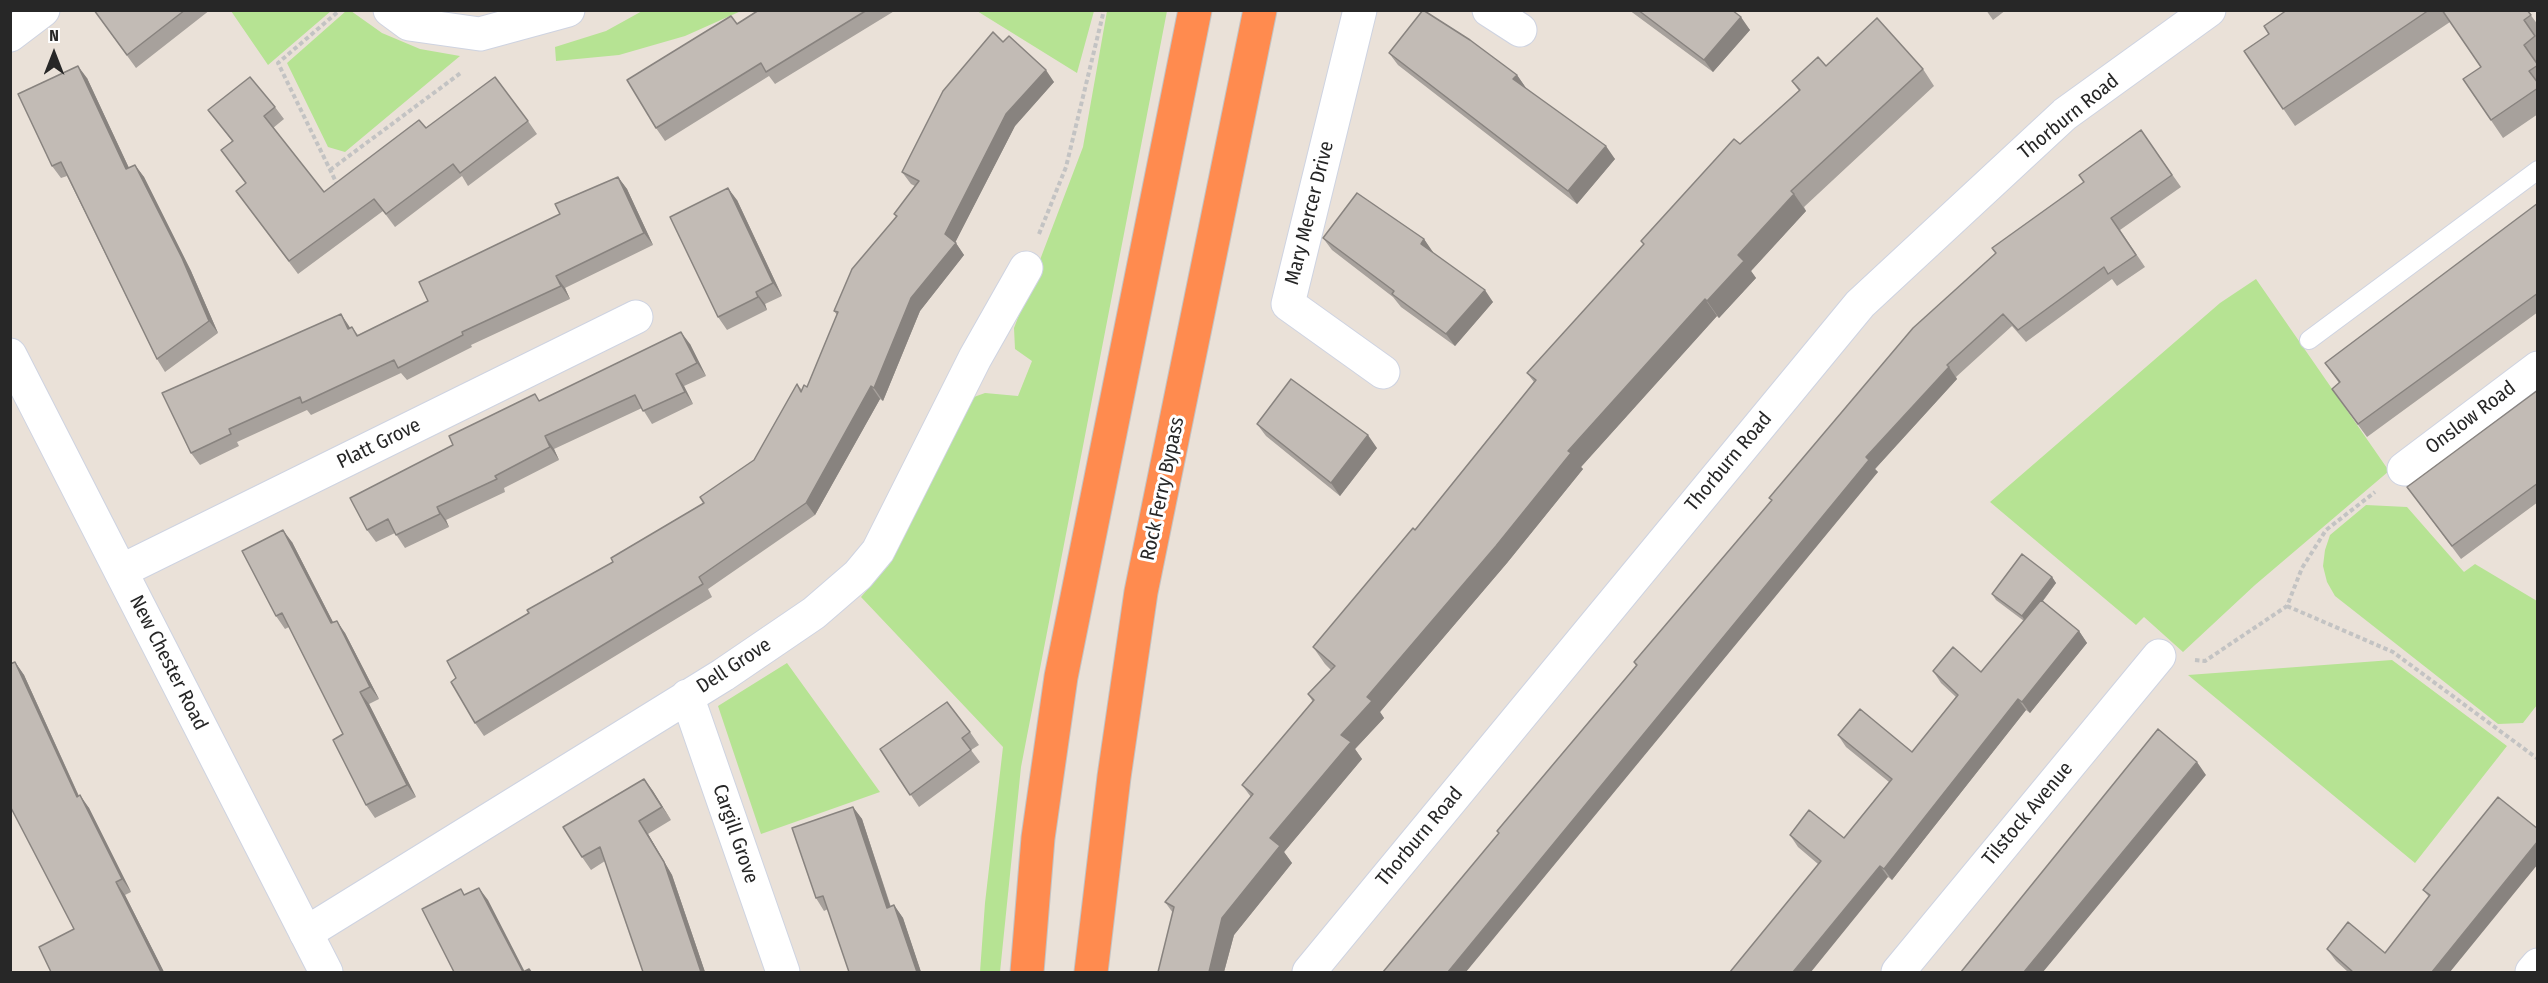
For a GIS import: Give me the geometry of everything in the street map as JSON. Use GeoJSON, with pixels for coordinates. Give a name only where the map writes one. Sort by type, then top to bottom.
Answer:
{"type":"FeatureCollection","features":[{"type":"Feature","properties":{"kind":"highway"},"geometry":{"type":"LineString","coordinates":[[1027,972],[1038,838],[1061,677],[1195,10]]}},
{"type":"Feature","properties":{"kind":"highway","name":"Rock Ferry Bypass"},"geometry":{"type":"LineString","coordinates":[[1091,972],[1113,789],[1141,592],[1260,10]]}},
{"type":"Feature","properties":{"kind":"street"},"geometry":{"type":"LineString","coordinates":[[10,35],[43,10]]}},
{"type":"Feature","properties":{"kind":"street"},"geometry":{"type":"LineString","coordinates":[[390,10],[409,24],[480,34],[568,10]]}},
{"type":"Feature","properties":{"kind":"street","name":"Mary Mercer Drive"},"geometry":{"type":"LineString","coordinates":[[1360,10],[1288,304],[1383,372]]}},
{"type":"Feature","properties":{"kind":"street"},"geometry":{"type":"LineString","coordinates":[[1490,10],[1520,30]]}},
{"type":"Feature","properties":{"kind":"street","name":"Thorburn Road"},"geometry":{"type":"LineString","coordinates":[[1309,972],[1860,304],[2065,114],[2209,10]]}},
{"type":"Feature","properties":{"kind":"street","name":"Dell Grove"},"geometry":{"type":"LineString","coordinates":[[306,933],[687,696],[814,613],[858,575],[878,551],[975,358],[1026,268]]}},
{"type":"Feature","properties":{"kind":"street","name":"Platt Grove"},"geometry":{"type":"LineString","coordinates":[[121,571],[636,317]]}},
{"type":"Feature","properties":{"kind":"street","name":"New Chester Road"},"geometry":{"type":"LineString","coordinates":[[10,355],[326,972]]}},
{"type":"Feature","properties":{"kind":"street","name":"Onslow Road"},"geometry":{"type":"LineString","coordinates":[[2404,469],[2538,368]]}},
{"type":"Feature","properties":{"kind":"street","name":"Tilstock Avenue"},"geometry":{"type":"LineString","coordinates":[[1898,972],[2159,656]]}},
{"type":"Feature","properties":{"kind":"street","name":"Cargill Grove"},"geometry":{"type":"LineString","coordinates":[[687,696],[783,972]]}},
{"type":"Feature","properties":{"kind":"street"},"geometry":{"type":"LineString","coordinates":[[2532,972],[2538,965]]}},
{"type":"Feature","properties":{"kind":"lane"},"geometry":{"type":"LineString","coordinates":[[2309,340],[2538,170]]}},
{"type":"Feature","properties":{"kind":"path"},"geometry":{"type":"LineString","coordinates":[[340,10],[278,63],[340,189]]}},
{"type":"Feature","properties":{"kind":"path"},"geometry":{"type":"LineString","coordinates":[[1026,268],[1066,166],[1104,10]]}},
{"type":"Feature","properties":{"kind":"path"},"geometry":{"type":"LineString","coordinates":[[330,170],[463,71]]}},
{"type":"Feature","properties":{"kind":"path"},"geometry":{"type":"LineString","coordinates":[[2159,656],[2205,661],[2287,606],[2302,568],[2326,531],[2404,469]]}},
{"type":"Feature","properties":{"kind":"path"},"geometry":{"type":"LineString","coordinates":[[2287,606],[2393,652],[2538,759]]}},
{"type":"Feature","properties":{"kind":"green space"},"geometry":{"type":"Polygon","coordinates":[[[644,10],[741,11],[685,36],[619,55],[556,61],[555,47],[606,31],[644,10]]]}},
{"type":"Feature","properties":{"kind":"green space"},"geometry":{"type":"Polygon","coordinates":[[[231,11],[331,11],[268,65],[231,11]]]}},
{"type":"Feature","properties":{"kind":"green space"},"geometry":{"type":"Polygon","coordinates":[[[346,11],[351,11],[382,33],[420,49],[460,56],[345,152],[328,147],[287,63],[346,11]]]}},
{"type":"Feature","properties":{"kind":"green space"},"geometry":{"type":"Polygon","coordinates":[[[977,11],[1094,11],[1077,73],[977,11]]]}},
{"type":"Feature","properties":{"kind":"green space"},"geometry":{"type":"Polygon","coordinates":[[[1107,11],[1167,11],[1021,767],[1000,972],[980,972],[985,903],[1003,747],[861,597],[888,566],[974,397],[985,393],[1018,396],[1032,361],[1015,349],[1014,328],[1083,147],[1107,11]]]}},
{"type":"Feature","properties":{"kind":"green space"},"geometry":{"type":"Polygon","coordinates":[[[2256,279],[2389,471],[2255,585],[2183,652],[2144,617],[2136,625],[1990,502],[2220,303],[2256,279]]]}},
{"type":"Feature","properties":{"kind":"green space"},"geometry":{"type":"Polygon","coordinates":[[[2366,505],[2407,507],[2464,572],[2475,564],[2537,601],[2537,705],[2523,723],[2498,724],[2335,596],[2327,582],[2323,566],[2330,535],[2366,505]]]}},
{"type":"Feature","properties":{"kind":"green space"},"geometry":{"type":"Polygon","coordinates":[[[2392,660],[2507,746],[2415,863],[2188,675],[2392,660]]]}},
{"type":"Feature","properties":{"kind":"green space"},"geometry":{"type":"Polygon","coordinates":[[[787,663],[880,792],[761,834],[718,706],[787,663]]]}},
{"type":"Feature","properties":{"kind":"building"},"geometry":{"type":"Polygon","coordinates":[[[94,10],[185,10],[127,55],[94,10]]]}},
{"type":"Feature","properties":{"kind":"building"},"geometry":{"type":"Polygon","coordinates":[[[759,10],[867,10],[766,72],[761,63],[656,128],[627,80],[731,16],[737,24],[759,10]]]}},
{"type":"Feature","properties":{"kind":"building"},"geometry":{"type":"Polygon","coordinates":[[[1423,10],[1470,40],[1517,75],[1513,79],[1606,146],[1568,191],[1389,53],[1423,10]]]}},
{"type":"Feature","properties":{"kind":"building"},"geometry":{"type":"Polygon","coordinates":[[[1638,10],[1732,10],[1741,17],[1704,60],[1638,10]]]}},
{"type":"Feature","properties":{"kind":"building"},"geometry":{"type":"Polygon","coordinates":[[[2287,10],[2429,10],[2283,109],[2244,51],[2269,34],[2264,26],[2287,10]]]}},
{"type":"Feature","properties":{"kind":"building"},"geometry":{"type":"Polygon","coordinates":[[[2442,10],[2527,10],[2531,15],[2524,20],[2535,36],[2524,45],[2538,65],[2529,71],[2538,83],[2538,88],[2491,120],[2463,79],[2481,67],[2442,10]]]}},
{"type":"Feature","properties":{"kind":"building"},"geometry":{"type":"Polygon","coordinates":[[[1877,18],[1923,69],[1791,191],[1794,194],[1738,255],[1744,261],[1707,301],[1705,299],[1568,451],[1571,453],[1496,546],[1367,697],[1372,701],[1341,735],[1351,742],[1270,838],[1280,846],[1222,918],[1209,972],[1158,972],[1174,907],[1165,902],[1253,794],[1242,785],[1314,700],[1308,694],[1335,666],[1313,647],[1413,528],[1415,530],[1536,380],[1527,373],[1644,244],[1641,241],[1734,139],[1740,144],[1800,90],[1792,81],[1818,57],[1826,66],[1877,18]]]}},
{"type":"Feature","properties":{"kind":"building"},"geometry":{"type":"Polygon","coordinates":[[[993,32],[1003,42],[1009,36],[1046,70],[1006,114],[945,234],[956,243],[911,298],[874,388],[871,386],[806,503],[699,577],[703,584],[475,723],[451,682],[456,678],[447,661],[529,613],[527,610],[613,562],[611,558],[704,503],[700,497],[754,460],[797,384],[801,392],[804,385],[807,387],[838,312],[834,311],[852,269],[897,216],[894,214],[919,181],[902,172],[943,91],[993,32]]]}},
{"type":"Feature","properties":{"kind":"building"},"geometry":{"type":"Polygon","coordinates":[[[78,66],[126,169],[135,165],[182,258],[209,321],[157,359],[61,162],[52,166],[18,94],[78,66]]]}},
{"type":"Feature","properties":{"kind":"building"},"geometry":{"type":"Polygon","coordinates":[[[250,77],[275,107],[264,116],[324,192],[419,120],[426,128],[495,77],[528,121],[460,173],[453,164],[386,214],[374,199],[289,261],[236,191],[246,183],[221,150],[233,141],[208,110],[250,77]]]}},
{"type":"Feature","properties":{"kind":"building"},"geometry":{"type":"Polygon","coordinates":[[[2141,130],[2172,175],[2111,218],[2136,255],[2108,274],[2104,267],[2018,330],[2003,314],[1947,365],[1949,367],[1866,457],[1869,460],[1448,972],[1383,972],[1499,833],[1497,831],[1637,665],[1634,662],[1772,500],[1769,498],[1913,328],[1996,253],[1992,248],[2084,182],[2079,175],[2141,130]]]}},
{"type":"Feature","properties":{"kind":"building"},"geometry":{"type":"Polygon","coordinates":[[[618,177],[644,233],[556,276],[561,286],[462,332],[463,335],[398,368],[394,360],[302,403],[300,397],[229,429],[231,434],[191,453],[162,393],[341,314],[348,329],[352,327],[357,336],[428,301],[419,282],[560,214],[555,204],[618,177]]]}},
{"type":"Feature","properties":{"kind":"building"},"geometry":{"type":"Polygon","coordinates":[[[728,188],[773,283],[756,292],[758,297],[718,317],[670,217],[728,188]]]}},
{"type":"Feature","properties":{"kind":"building"},"geometry":{"type":"Polygon","coordinates":[[[1357,193],[1424,239],[1421,244],[1485,290],[1446,334],[1392,294],[1394,291],[1323,238],[1357,193]]]}},
{"type":"Feature","properties":{"kind":"building"},"geometry":{"type":"Polygon","coordinates":[[[2538,203],[2538,293],[2358,424],[2332,389],[2340,382],[2325,363],[2538,203]]]}},
{"type":"Feature","properties":{"kind":"building"},"geometry":{"type":"Polygon","coordinates":[[[681,332],[697,363],[676,374],[685,392],[643,411],[635,395],[545,436],[550,447],[495,476],[497,479],[437,507],[440,514],[396,535],[388,519],[367,530],[350,498],[453,445],[449,436],[535,394],[539,401],[681,332]]]}},
{"type":"Feature","properties":{"kind":"building"},"geometry":{"type":"Polygon","coordinates":[[[1291,379],[1368,435],[1331,483],[1257,424],[1291,379]]]}},
{"type":"Feature","properties":{"kind":"building"},"geometry":{"type":"Polygon","coordinates":[[[2538,390],[2538,483],[2452,546],[2407,487],[2538,390]]]}},
{"type":"Feature","properties":{"kind":"building"},"geometry":{"type":"Polygon","coordinates":[[[283,530],[331,623],[337,621],[370,687],[360,692],[407,785],[366,805],[333,740],[343,734],[282,613],[276,616],[242,551],[283,530]]]}},
{"type":"Feature","properties":{"kind":"building"},"geometry":{"type":"Polygon","coordinates":[[[2022,554],[2052,577],[2022,616],[1992,594],[2022,554]]]}},
{"type":"Feature","properties":{"kind":"building"},"geometry":{"type":"Polygon","coordinates":[[[2041,600],[2079,631],[2022,702],[2018,699],[1884,869],[1880,866],[1793,972],[1730,972],[1821,861],[1790,835],[1809,810],[1844,838],[1892,779],[1838,735],[1860,709],[1912,752],[1958,695],[1933,671],[1953,647],[1981,672],[2041,600]]]}},
{"type":"Feature","properties":{"kind":"building"},"geometry":{"type":"Polygon","coordinates":[[[15,662],[77,797],[80,795],[122,879],[116,882],[161,972],[51,972],[39,947],[74,929],[10,806],[10,664],[15,662]]]}},
{"type":"Feature","properties":{"kind":"building"},"geometry":{"type":"Polygon","coordinates":[[[947,702],[970,732],[962,738],[971,750],[910,795],[880,749],[947,702]]]}},
{"type":"Feature","properties":{"kind":"building"},"geometry":{"type":"Polygon","coordinates":[[[2158,729],[2197,762],[2024,972],[1961,972],[2158,729]]]}},
{"type":"Feature","properties":{"kind":"building"},"geometry":{"type":"Polygon","coordinates":[[[644,779],[662,807],[639,821],[664,862],[701,972],[643,972],[600,847],[582,857],[563,827],[644,779]]]}},
{"type":"Feature","properties":{"kind":"building"},"geometry":{"type":"Polygon","coordinates":[[[2498,797],[2538,829],[2538,841],[2432,972],[2353,972],[2327,949],[2348,922],[2385,953],[2430,895],[2423,890],[2498,797]]]}},
{"type":"Feature","properties":{"kind":"building"},"geometry":{"type":"Polygon","coordinates":[[[853,807],[887,908],[894,905],[917,972],[849,972],[823,896],[816,898],[792,828],[853,807]]]}},
{"type":"Feature","properties":{"kind":"building"},"geometry":{"type":"Polygon","coordinates":[[[479,888],[523,972],[454,972],[422,909],[461,889],[464,895],[479,888]]]}}]}
